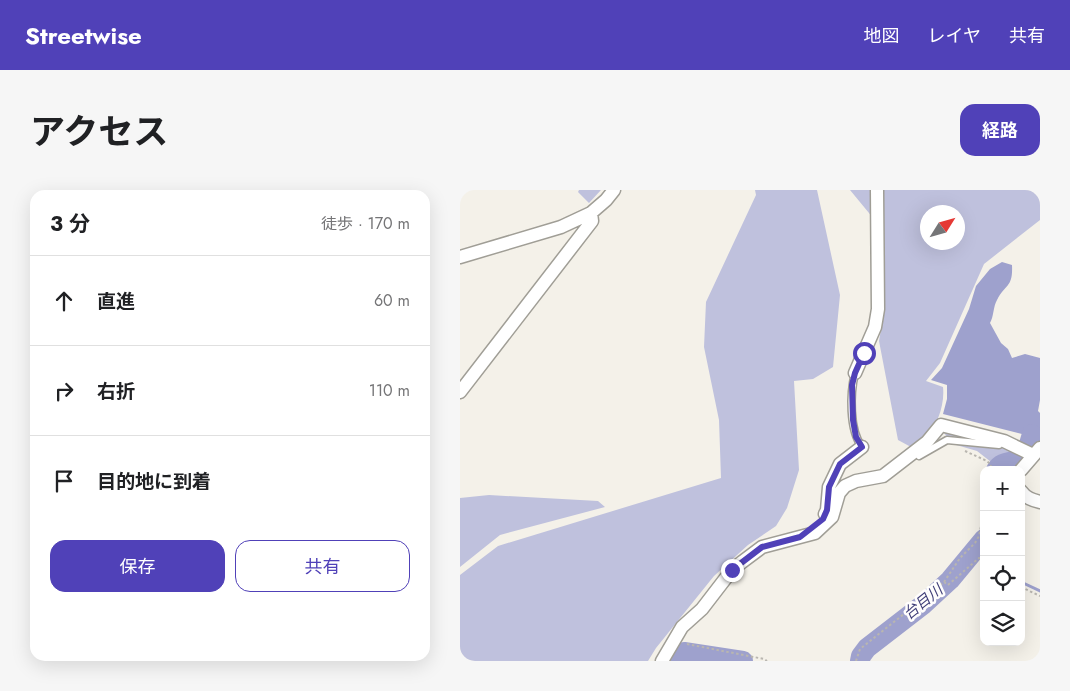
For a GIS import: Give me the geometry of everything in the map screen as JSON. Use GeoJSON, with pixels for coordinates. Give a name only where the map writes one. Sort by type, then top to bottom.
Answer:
{"type":"FeatureCollection","features":[{"type":"Feature","properties":{"kind":"street"},"geometry":{"type":"LineString","coordinates":[[460,257],[561,227],[591,213],[614,190]]}},
{"type":"Feature","properties":{"kind":"street"},"geometry":{"type":"LineString","coordinates":[[855,373],[875,328],[878,309],[877,190]]}},
{"type":"Feature","properties":{"kind":"street"},"geometry":{"type":"LineString","coordinates":[[460,392],[592,221],[591,213]]}},
{"type":"Feature","properties":{"kind":"street"},"geometry":{"type":"LineString","coordinates":[[662,661],[682,627],[702,609],[732,570],[762,547],[814,533],[832,517],[839,493],[845,486],[856,481],[883,476],[927,442],[941,425],[1037,451],[1024,466]]}},
{"type":"Feature","properties":{"kind":"street"},"geometry":{"type":"LineString","coordinates":[[800,537],[823,519],[827,510],[829,487],[840,464],[862,447]]}},
{"type":"Feature","properties":{"kind":"street"},"geometry":{"type":"LineString","coordinates":[[1025,497],[1040,502]]}},
{"type":"Feature","properties":{"kind":"lane"},"geometry":{"type":"LineString","coordinates":[[855,373],[852,385],[853,420],[856,437],[862,447]]}},
{"type":"Feature","properties":{"kind":"path"},"geometry":{"type":"LineString","coordinates":[[960,449],[987,461],[991,466]]}},
{"type":"Feature","properties":{"kind":"path"},"geometry":{"type":"LineString","coordinates":[[856,661],[860,649],[866,643],[945,583],[960,558],[975,543],[979,536],[981,511]]}},
{"type":"Feature","properties":{"kind":"path"},"geometry":{"type":"LineString","coordinates":[[945,583],[948,586],[957,579],[966,567],[980,558]]}},
{"type":"Feature","properties":{"kind":"path"},"geometry":{"type":"LineString","coordinates":[[1025,589],[1040,596]]}},
{"type":"Feature","properties":{"kind":"path"},"geometry":{"type":"LineString","coordinates":[[673,643],[692,645],[767,661]]}},
{"type":"Feature","properties":{"kind":"shaded area"},"geometry":{"type":"Polygon","coordinates":[[[579,190],[601,190],[589,203],[578,192],[579,190]]]}},
{"type":"Feature","properties":{"kind":"shaded area"},"geometry":{"type":"Polygon","coordinates":[[[755,190],[817,190],[840,295],[833,367],[813,379],[794,381],[799,470],[787,508],[776,526],[748,545],[714,576],[656,648],[648,661],[460,661],[460,575],[498,546],[721,478],[719,420],[704,347],[706,302],[756,195],[755,190]]]}},
{"type":"Feature","properties":{"kind":"shaded area"},"geometry":{"type":"Polygon","coordinates":[[[850,190],[1040,190],[1040,220],[984,264],[940,363],[926,381],[943,387],[943,401],[939,415],[925,439],[911,447],[898,440],[879,341],[883,317],[883,230],[850,190]]]}},
{"type":"Feature","properties":{"kind":"shaded area"},"geometry":{"type":"Polygon","coordinates":[[[1002,262],[1012,265],[1011,278],[996,303],[990,323],[1012,358],[1025,354],[1040,358],[1040,400],[1038,411],[1040,413],[1040,434],[1038,438],[943,414],[947,399],[947,385],[931,380],[942,368],[969,309],[976,286],[990,269],[1002,262]]]}},
{"type":"Feature","properties":{"kind":"shaded area"},"geometry":{"type":"Polygon","coordinates":[[[944,433],[975,438],[1026,458],[1020,466],[995,466],[977,451],[953,444],[944,433]]]}},
{"type":"Feature","properties":{"kind":"shaded area"},"geometry":{"type":"Polygon","coordinates":[[[489,495],[598,501],[605,507],[500,535],[460,567],[460,498],[489,495]]]}},
{"type":"Feature","properties":{"kind":"waterway"},"geometry":{"type":"LineString","coordinates":[[1029,444],[1032,434]]}},
{"type":"Feature","properties":{"kind":"waterway","name":"台目川"},"geometry":{"type":"LineString","coordinates":[[1000,466],[1023,457]]}},
{"type":"Feature","properties":{"kind":"waterway","name":"台目川"},"geometry":{"type":"LineString","coordinates":[[860,661],[867,648],[924,604],[950,580],[980,544]]}},
{"type":"Feature","properties":{"kind":"waterway"},"geometry":{"type":"LineString","coordinates":[[1025,584],[1040,591]]}},
{"type":"Feature","properties":{"kind":"waterway","name":"台目川"},"geometry":{"type":"LineString","coordinates":[[672,661],[684,652],[743,661]]}},
{"type":"Feature","properties":{"kind":"route"},"geometry":{"type":"LineString","coordinates":[[732,570],[762,547],[800,537],[823,519],[827,510],[829,487],[840,464],[862,447],[856,437],[853,420],[852,385],[864,353]]}}]}
